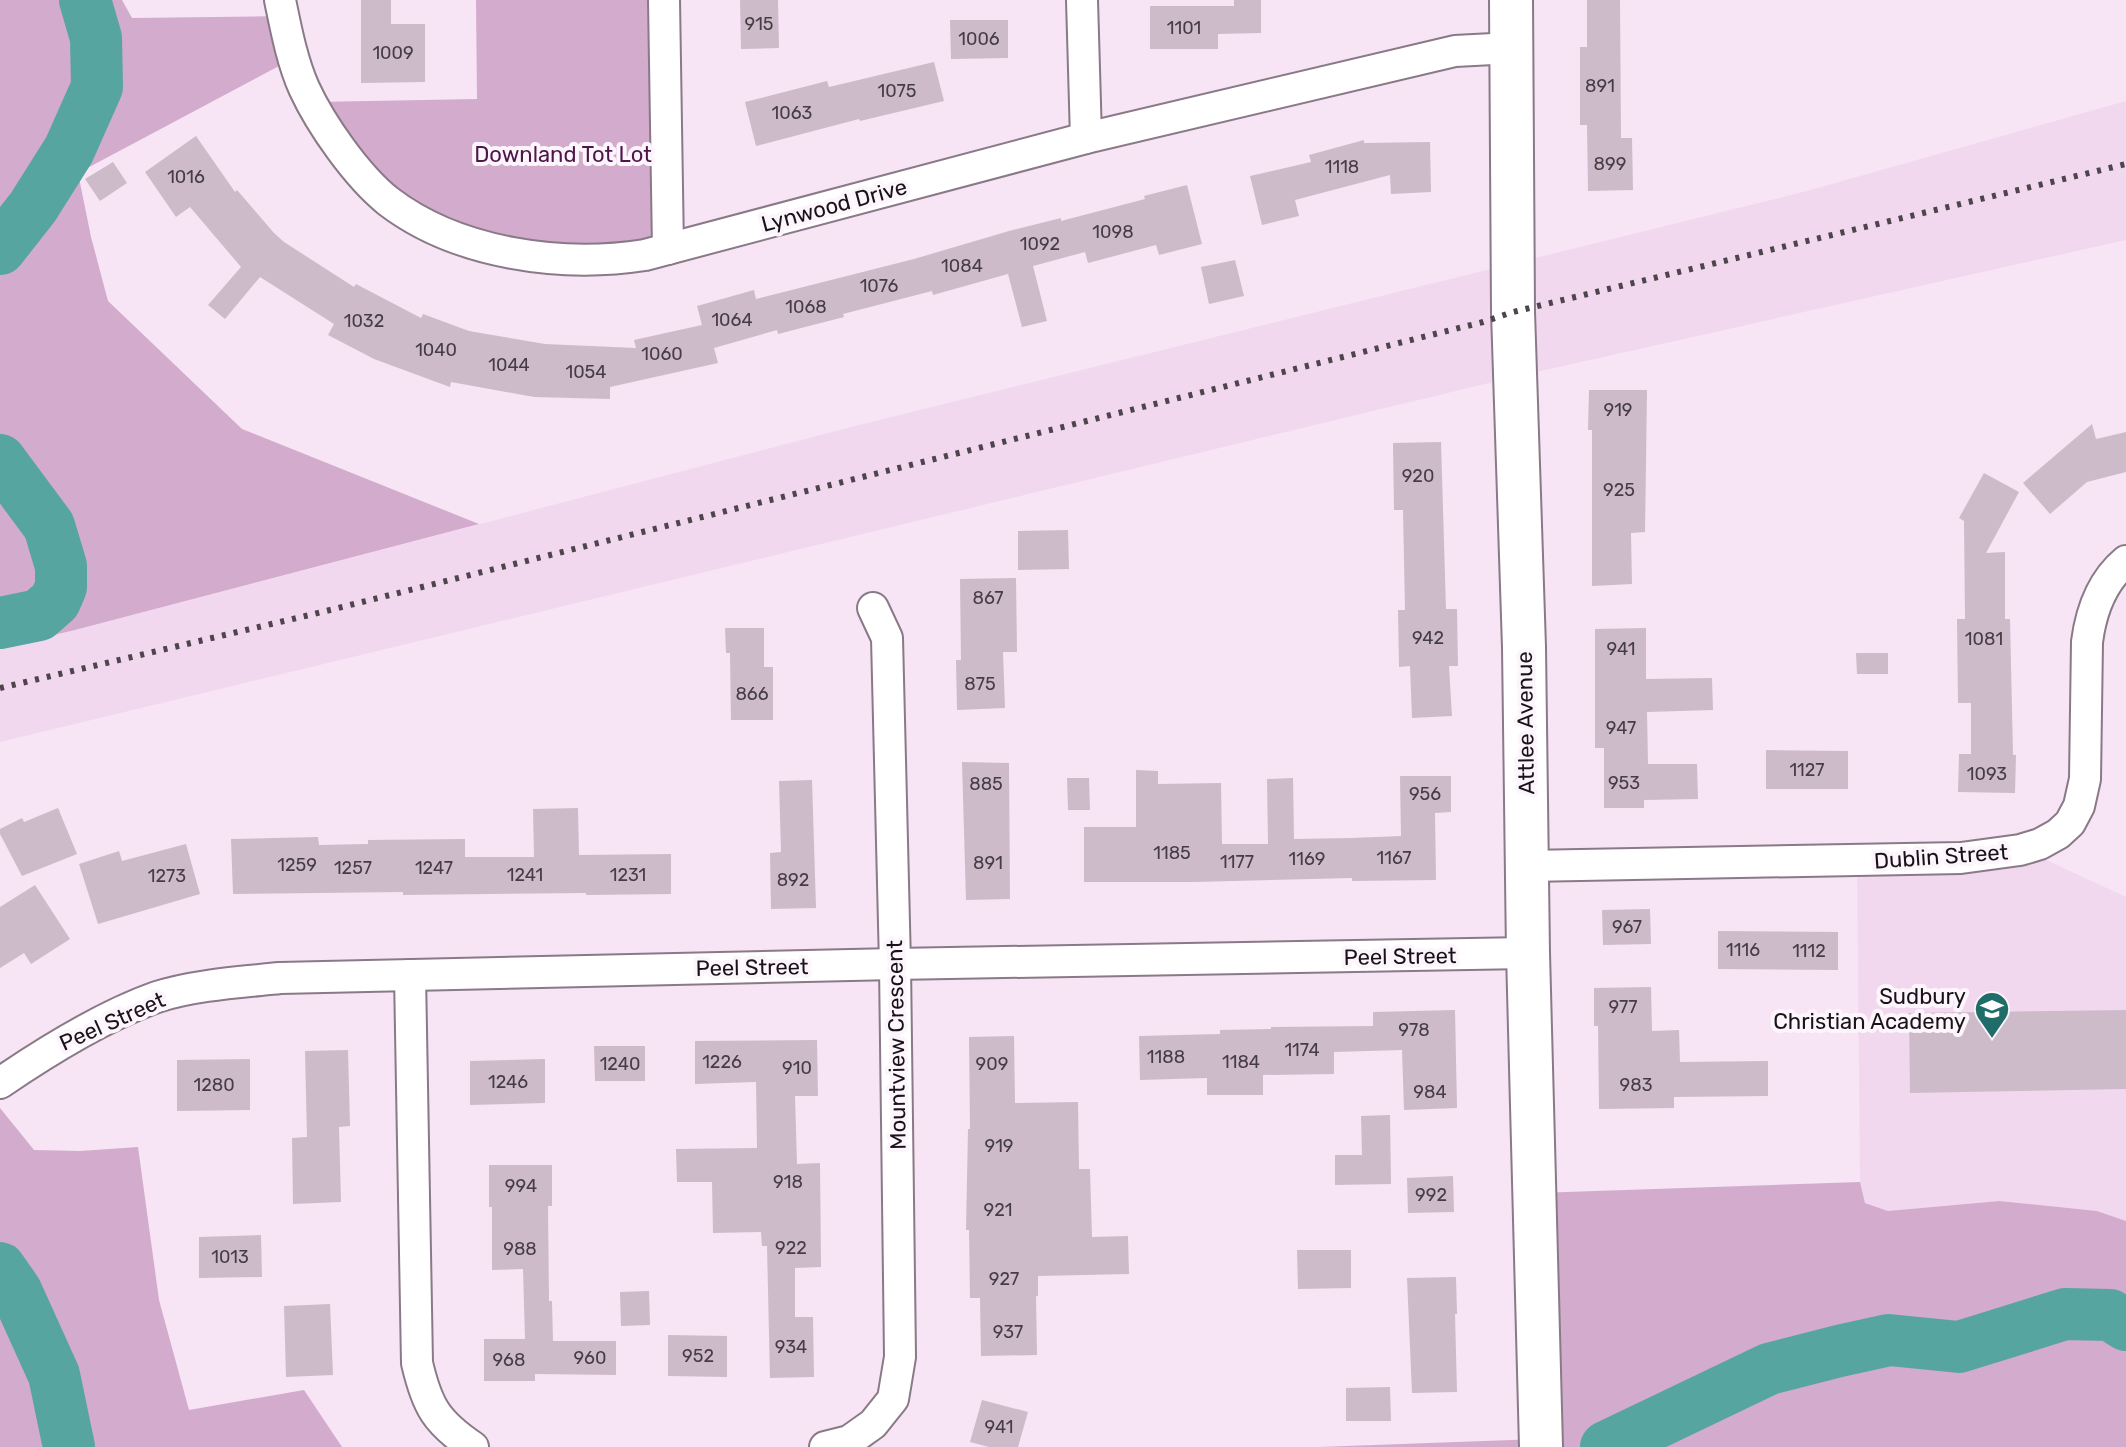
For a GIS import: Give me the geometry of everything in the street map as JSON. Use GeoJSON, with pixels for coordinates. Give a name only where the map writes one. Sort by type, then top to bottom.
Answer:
{"type":"FeatureCollection","features":[{"type":"Feature","properties":{"kind":"street","name":"Lynwood Drive"},"geometry":{"type":"LineString","coordinates":[[280,0],[304,87],[325,125],[358,171],[388,200],[424,223],[464,240],[518,255],[568,260],[614,260],[645,255],[1086,138],[1455,51],[1512,48]]}},
{"type":"Feature","properties":{"kind":"street"},"geometry":{"type":"LineString","coordinates":[[664,0],[668,249]]}},
{"type":"Feature","properties":{"kind":"street"},"geometry":{"type":"LineString","coordinates":[[1082,0],[1086,138]]}},
{"type":"Feature","properties":{"kind":"street","name":"Attlee Avenue"},"geometry":{"type":"LineString","coordinates":[[1511,0],[1513,312],[1524,647],[1528,953],[1541,1447]]}},
{"type":"Feature","properties":{"kind":"street","name":"Dublin Street"},"geometry":{"type":"LineString","coordinates":[[1527,866],[1961,858],[2020,850],[2040,844],[2070,823],[2079,806],[2085,779],[2090,620],[2107,584],[2126,561]]}},
{"type":"Feature","properties":{"kind":"street","name":"Mountview Crescent"},"geometry":{"type":"LineString","coordinates":[[825,1447],[849,1441],[873,1424],[893,1399],[900,1357],[887,638],[873,608]]}},
{"type":"Feature","properties":{"kind":"street","name":"Peel Street"},"geometry":{"type":"LineString","coordinates":[[0,1083],[43,1053],[159,997],[222,983],[265,979],[1528,953]]}},
{"type":"Feature","properties":{"kind":"street"},"geometry":{"type":"LineString","coordinates":[[410,975],[417,1363],[424,1393],[435,1414],[453,1433],[473,1447]]}},
{"type":"Feature","properties":{"kind":"shaded area"},"geometry":{"type":"Polygon","coordinates":[[[2126,101],[2126,240],[1518,376],[0,742],[0,647],[855,426],[1807,191],[2126,101]]]}},
{"type":"Feature","properties":{"kind":"shaded area","name":"Sudbury Christian Academy"},"geometry":{"type":"Polygon","coordinates":[[[2020,848],[2126,897],[2126,1221],[2097,1211],[1999,1201],[1888,1211],[1865,1203],[1860,1182],[1857,858],[2020,848]]]}},
{"type":"Feature","properties":{"kind":"green space"},"geometry":{"type":"Polygon","coordinates":[[[0,0],[122,0],[132,18],[285,16],[296,57],[78,173],[108,301],[242,429],[479,524],[0,647],[0,0]]]}},
{"type":"Feature","properties":{"kind":"green space","name":"Downland Tot Lot"},"geometry":{"type":"Polygon","coordinates":[[[476,0],[661,0],[665,246],[519,251],[390,197],[316,102],[477,99],[476,0]]]}},
{"type":"Feature","properties":{"kind":"green space"},"geometry":{"type":"Polygon","coordinates":[[[0,1108],[34,1150],[138,1147],[159,1300],[189,1410],[304,1390],[342,1447],[0,1447],[0,1108]]]}},
{"type":"Feature","properties":{"kind":"green space"},"geometry":{"type":"Polygon","coordinates":[[[1860,1182],[1865,1203],[1888,1211],[1999,1201],[2097,1211],[2126,1221],[2126,1447],[1319,1447],[1542,1439],[1537,1193],[1860,1182]]]}},
{"type":"Feature","properties":{"kind":"building"},"geometry":{"type":"Polygon","coordinates":[[[361,0],[391,0],[391,24],[425,24],[425,82],[361,83],[361,0]]]}},
{"type":"Feature","properties":{"kind":"building"},"geometry":{"type":"Polygon","coordinates":[[[740,0],[778,0],[779,48],[741,49],[740,0]]]}},
{"type":"Feature","properties":{"kind":"building"},"geometry":{"type":"Polygon","coordinates":[[[1234,0],[1261,0],[1261,33],[1218,34],[1218,49],[1150,49],[1150,6],[1234,6],[1234,0]]]}},
{"type":"Feature","properties":{"kind":"building"},"geometry":{"type":"Polygon","coordinates":[[[1587,0],[1620,0],[1621,138],[1632,138],[1633,190],[1588,191],[1587,125],[1580,125],[1580,47],[1587,47],[1587,0]]]}},
{"type":"Feature","properties":{"kind":"building"},"geometry":{"type":"Polygon","coordinates":[[[950,20],[1008,20],[1008,58],[951,59],[950,20]]]}},
{"type":"Feature","properties":{"kind":"building"},"geometry":{"type":"Polygon","coordinates":[[[934,62],[944,101],[756,146],[745,102],[827,81],[829,87],[934,62]]]}},
{"type":"Feature","properties":{"kind":"building"},"geometry":{"type":"Polygon","coordinates":[[[196,136],[235,192],[237,190],[274,233],[354,287],[356,284],[421,318],[423,314],[469,331],[545,344],[636,348],[634,340],[702,325],[697,306],[754,290],[756,299],[1009,231],[1145,199],[1144,196],[1187,185],[1202,244],[1159,255],[1156,245],[1088,263],[1085,252],[1033,266],[1047,321],[1022,327],[1008,274],[714,348],[718,363],[610,387],[610,399],[534,397],[451,382],[450,387],[374,359],[328,335],[334,324],[260,277],[225,319],[208,305],[241,267],[190,207],[176,217],[145,172],[196,136]]]}},
{"type":"Feature","properties":{"kind":"building"},"geometry":{"type":"Polygon","coordinates":[[[1364,140],[1364,143],[1430,142],[1431,192],[1391,194],[1390,175],[1295,200],[1299,216],[1262,225],[1250,176],[1311,162],[1309,155],[1364,140]]]}},
{"type":"Feature","properties":{"kind":"building"},"geometry":{"type":"Polygon","coordinates":[[[113,162],[127,183],[100,201],[85,179],[113,162]]]}},
{"type":"Feature","properties":{"kind":"building"},"geometry":{"type":"Polygon","coordinates":[[[1235,260],[1244,296],[1209,304],[1201,267],[1235,260]]]}},
{"type":"Feature","properties":{"kind":"building"},"geometry":{"type":"Polygon","coordinates":[[[1589,390],[1647,390],[1645,532],[1631,533],[1632,584],[1592,586],[1589,390]]]}},
{"type":"Feature","properties":{"kind":"building"},"geometry":{"type":"Polygon","coordinates":[[[2092,424],[2096,439],[2126,432],[2126,472],[2087,482],[2050,514],[2023,483],[2092,424]]]}},
{"type":"Feature","properties":{"kind":"building"},"geometry":{"type":"Polygon","coordinates":[[[1441,442],[1446,609],[1457,609],[1458,666],[1449,666],[1452,716],[1412,718],[1410,666],[1399,667],[1398,610],[1405,610],[1403,510],[1394,510],[1393,443],[1441,442]]]}},
{"type":"Feature","properties":{"kind":"building"},"geometry":{"type":"Polygon","coordinates":[[[1984,473],[2019,492],[1986,553],[2005,552],[2005,619],[2010,619],[2015,793],[1958,792],[1959,754],[1971,754],[1971,703],[1958,703],[1957,619],[1965,619],[1964,521],[1959,518],[1984,473]]]}},
{"type":"Feature","properties":{"kind":"building"},"geometry":{"type":"Polygon","coordinates":[[[1068,530],[1069,569],[1018,570],[1018,531],[1068,530]]]}},
{"type":"Feature","properties":{"kind":"building"},"geometry":{"type":"Polygon","coordinates":[[[1016,578],[1017,652],[1003,652],[1005,708],[957,710],[956,660],[961,660],[960,579],[1016,578]]]}},
{"type":"Feature","properties":{"kind":"building"},"geometry":{"type":"Polygon","coordinates":[[[725,628],[764,628],[764,667],[773,667],[773,720],[731,720],[730,653],[726,653],[725,628]]]}},
{"type":"Feature","properties":{"kind":"building"},"geometry":{"type":"Polygon","coordinates":[[[1646,628],[1646,679],[1712,678],[1713,710],[1647,712],[1648,764],[1697,764],[1698,799],[1644,800],[1644,808],[1604,808],[1604,748],[1595,748],[1595,629],[1646,628]]]}},
{"type":"Feature","properties":{"kind":"building"},"geometry":{"type":"Polygon","coordinates":[[[1856,653],[1888,653],[1888,674],[1857,674],[1856,653]]]}},
{"type":"Feature","properties":{"kind":"building"},"geometry":{"type":"Polygon","coordinates":[[[1766,750],[1848,751],[1848,789],[1766,789],[1766,750]]]}},
{"type":"Feature","properties":{"kind":"building"},"geometry":{"type":"Polygon","coordinates":[[[962,762],[1009,763],[1010,899],[966,900],[962,762]]]}},
{"type":"Feature","properties":{"kind":"building"},"geometry":{"type":"Polygon","coordinates":[[[1136,770],[1158,771],[1158,784],[1221,783],[1222,844],[1268,844],[1267,779],[1293,778],[1294,839],[1401,836],[1400,776],[1451,776],[1451,812],[1435,813],[1436,880],[1352,881],[1352,878],[1084,882],[1084,827],[1136,827],[1136,770]]]}},
{"type":"Feature","properties":{"kind":"building"},"geometry":{"type":"Polygon","coordinates":[[[1067,778],[1089,778],[1090,810],[1068,810],[1067,778]]]}},
{"type":"Feature","properties":{"kind":"building"},"geometry":{"type":"Polygon","coordinates":[[[812,780],[816,908],[771,909],[770,853],[781,852],[779,781],[812,780]]]}},
{"type":"Feature","properties":{"kind":"building"},"geometry":{"type":"Polygon","coordinates":[[[58,808],[77,854],[22,876],[0,829],[22,818],[24,822],[58,808]]]}},
{"type":"Feature","properties":{"kind":"building"},"geometry":{"type":"Polygon","coordinates":[[[578,808],[579,855],[671,854],[671,894],[233,894],[231,839],[318,837],[319,845],[368,844],[368,840],[465,839],[465,857],[534,857],[533,809],[578,808]]]}},
{"type":"Feature","properties":{"kind":"building"},"geometry":{"type":"Polygon","coordinates":[[[186,844],[200,894],[98,924],[79,864],[119,851],[122,861],[186,844]]]}},
{"type":"Feature","properties":{"kind":"building"},"geometry":{"type":"Polygon","coordinates":[[[35,885],[70,939],[31,964],[24,953],[0,968],[0,907],[35,885]]]}},
{"type":"Feature","properties":{"kind":"building"},"geometry":{"type":"Polygon","coordinates":[[[1650,909],[1651,944],[1603,945],[1602,910],[1650,909]]]}},
{"type":"Feature","properties":{"kind":"building"},"geometry":{"type":"Polygon","coordinates":[[[1718,931],[1838,932],[1838,970],[1718,969],[1718,931]]]}},
{"type":"Feature","properties":{"kind":"building"},"geometry":{"type":"Polygon","coordinates":[[[1651,987],[1652,1031],[1679,1030],[1680,1062],[1768,1061],[1768,1096],[1674,1097],[1674,1108],[1599,1109],[1598,1026],[1594,1026],[1594,988],[1651,987]]]}},
{"type":"Feature","properties":{"kind":"building"},"geometry":{"type":"Polygon","coordinates":[[[1455,1010],[1457,1108],[1404,1110],[1402,1050],[1334,1052],[1334,1074],[1263,1075],[1263,1095],[1207,1095],[1207,1078],[1140,1080],[1139,1036],[1220,1034],[1220,1030],[1271,1027],[1373,1026],[1373,1012],[1455,1010]]]}},
{"type":"Feature","properties":{"kind":"building"},"geometry":{"type":"Polygon","coordinates":[[[2126,1010],[2126,1089],[1910,1093],[1909,1013],[2126,1010]]]}},
{"type":"Feature","properties":{"kind":"building"},"geometry":{"type":"Polygon","coordinates":[[[1014,1036],[1015,1103],[1078,1102],[1079,1169],[1090,1169],[1092,1237],[1128,1236],[1129,1274],[1038,1276],[1037,1355],[981,1356],[980,1298],[970,1298],[969,1230],[966,1230],[970,1129],[969,1037],[1014,1036]]]}},
{"type":"Feature","properties":{"kind":"building"},"geometry":{"type":"Polygon","coordinates":[[[817,1040],[818,1096],[795,1096],[797,1164],[820,1163],[821,1267],[795,1268],[795,1317],[813,1317],[814,1377],[770,1378],[767,1246],[762,1246],[761,1232],[713,1233],[712,1182],[677,1182],[676,1149],[757,1148],[756,1082],[695,1084],[695,1041],[817,1040]]]}},
{"type":"Feature","properties":{"kind":"building"},"geometry":{"type":"Polygon","coordinates":[[[594,1046],[645,1046],[645,1081],[595,1081],[594,1046]]]}},
{"type":"Feature","properties":{"kind":"building"},"geometry":{"type":"Polygon","coordinates":[[[348,1050],[350,1126],[339,1127],[341,1202],[293,1204],[292,1138],[307,1137],[305,1051],[348,1050]]]}},
{"type":"Feature","properties":{"kind":"building"},"geometry":{"type":"Polygon","coordinates":[[[250,1059],[250,1110],[177,1111],[177,1060],[250,1059]]]}},
{"type":"Feature","properties":{"kind":"building"},"geometry":{"type":"Polygon","coordinates":[[[545,1059],[545,1103],[470,1105],[470,1061],[545,1059]]]}},
{"type":"Feature","properties":{"kind":"building"},"geometry":{"type":"Polygon","coordinates":[[[1390,1115],[1391,1184],[1335,1185],[1335,1155],[1362,1155],[1361,1116],[1390,1115]]]}},
{"type":"Feature","properties":{"kind":"building"},"geometry":{"type":"Polygon","coordinates":[[[489,1165],[552,1165],[552,1206],[548,1206],[549,1301],[552,1301],[553,1341],[616,1341],[616,1375],[535,1374],[535,1381],[484,1381],[484,1339],[525,1339],[523,1269],[492,1270],[489,1165]]]}},
{"type":"Feature","properties":{"kind":"building"},"geometry":{"type":"Polygon","coordinates":[[[1453,1176],[1454,1212],[1408,1213],[1407,1178],[1453,1176]]]}},
{"type":"Feature","properties":{"kind":"building"},"geometry":{"type":"Polygon","coordinates":[[[261,1235],[262,1277],[199,1278],[199,1237],[261,1235]]]}},
{"type":"Feature","properties":{"kind":"building"},"geometry":{"type":"Polygon","coordinates":[[[1297,1250],[1351,1250],[1351,1288],[1298,1289],[1297,1250]]]}},
{"type":"Feature","properties":{"kind":"building"},"geometry":{"type":"Polygon","coordinates":[[[1456,1277],[1457,1392],[1412,1393],[1407,1278],[1456,1277]]]}},
{"type":"Feature","properties":{"kind":"building"},"geometry":{"type":"Polygon","coordinates":[[[649,1291],[650,1325],[621,1326],[620,1292],[649,1291]]]}},
{"type":"Feature","properties":{"kind":"building"},"geometry":{"type":"Polygon","coordinates":[[[330,1304],[333,1375],[286,1377],[284,1306],[330,1304]]]}},
{"type":"Feature","properties":{"kind":"building"},"geometry":{"type":"Polygon","coordinates":[[[668,1335],[727,1336],[727,1377],[668,1376],[668,1335]]]}},
{"type":"Feature","properties":{"kind":"building"},"geometry":{"type":"Polygon","coordinates":[[[1390,1387],[1391,1421],[1346,1421],[1346,1388],[1390,1387]]]}},
{"type":"Feature","properties":{"kind":"building"},"geometry":{"type":"Polygon","coordinates":[[[982,1400],[1028,1412],[1018,1447],[989,1447],[970,1442],[982,1400]]]}},
{"type":"Feature","properties":{"kind":"waterway"},"geometry":{"type":"LineString","coordinates":[[0,249],[33,207],[69,150],[97,87],[96,38],[85,0]]}},
{"type":"Feature","properties":{"kind":"waterway"},"geometry":{"type":"LineString","coordinates":[[0,460],[49,526],[61,566],[61,587],[55,601],[39,615],[0,623]]}},
{"type":"Feature","properties":{"kind":"waterway"},"geometry":{"type":"LineString","coordinates":[[0,1268],[16,1291],[54,1375],[69,1447]]}},
{"type":"Feature","properties":{"kind":"waterway"},"geometry":{"type":"LineString","coordinates":[[1606,1447],[1769,1369],[1839,1351],[1889,1340],[1959,1347],[2065,1314],[2110,1315],[2126,1325]]}},
{"type":"Feature","properties":{"kind":"railway"},"geometry":{"type":"LineString","coordinates":[[0,688],[314,614],[1513,312],[2126,164]]}},
{"type":"Feature","properties":{"kind":"place","name":"Sudbury Christian Academy"},"geometry":{"type":"Point","coordinates":[1992,1040]}}]}
